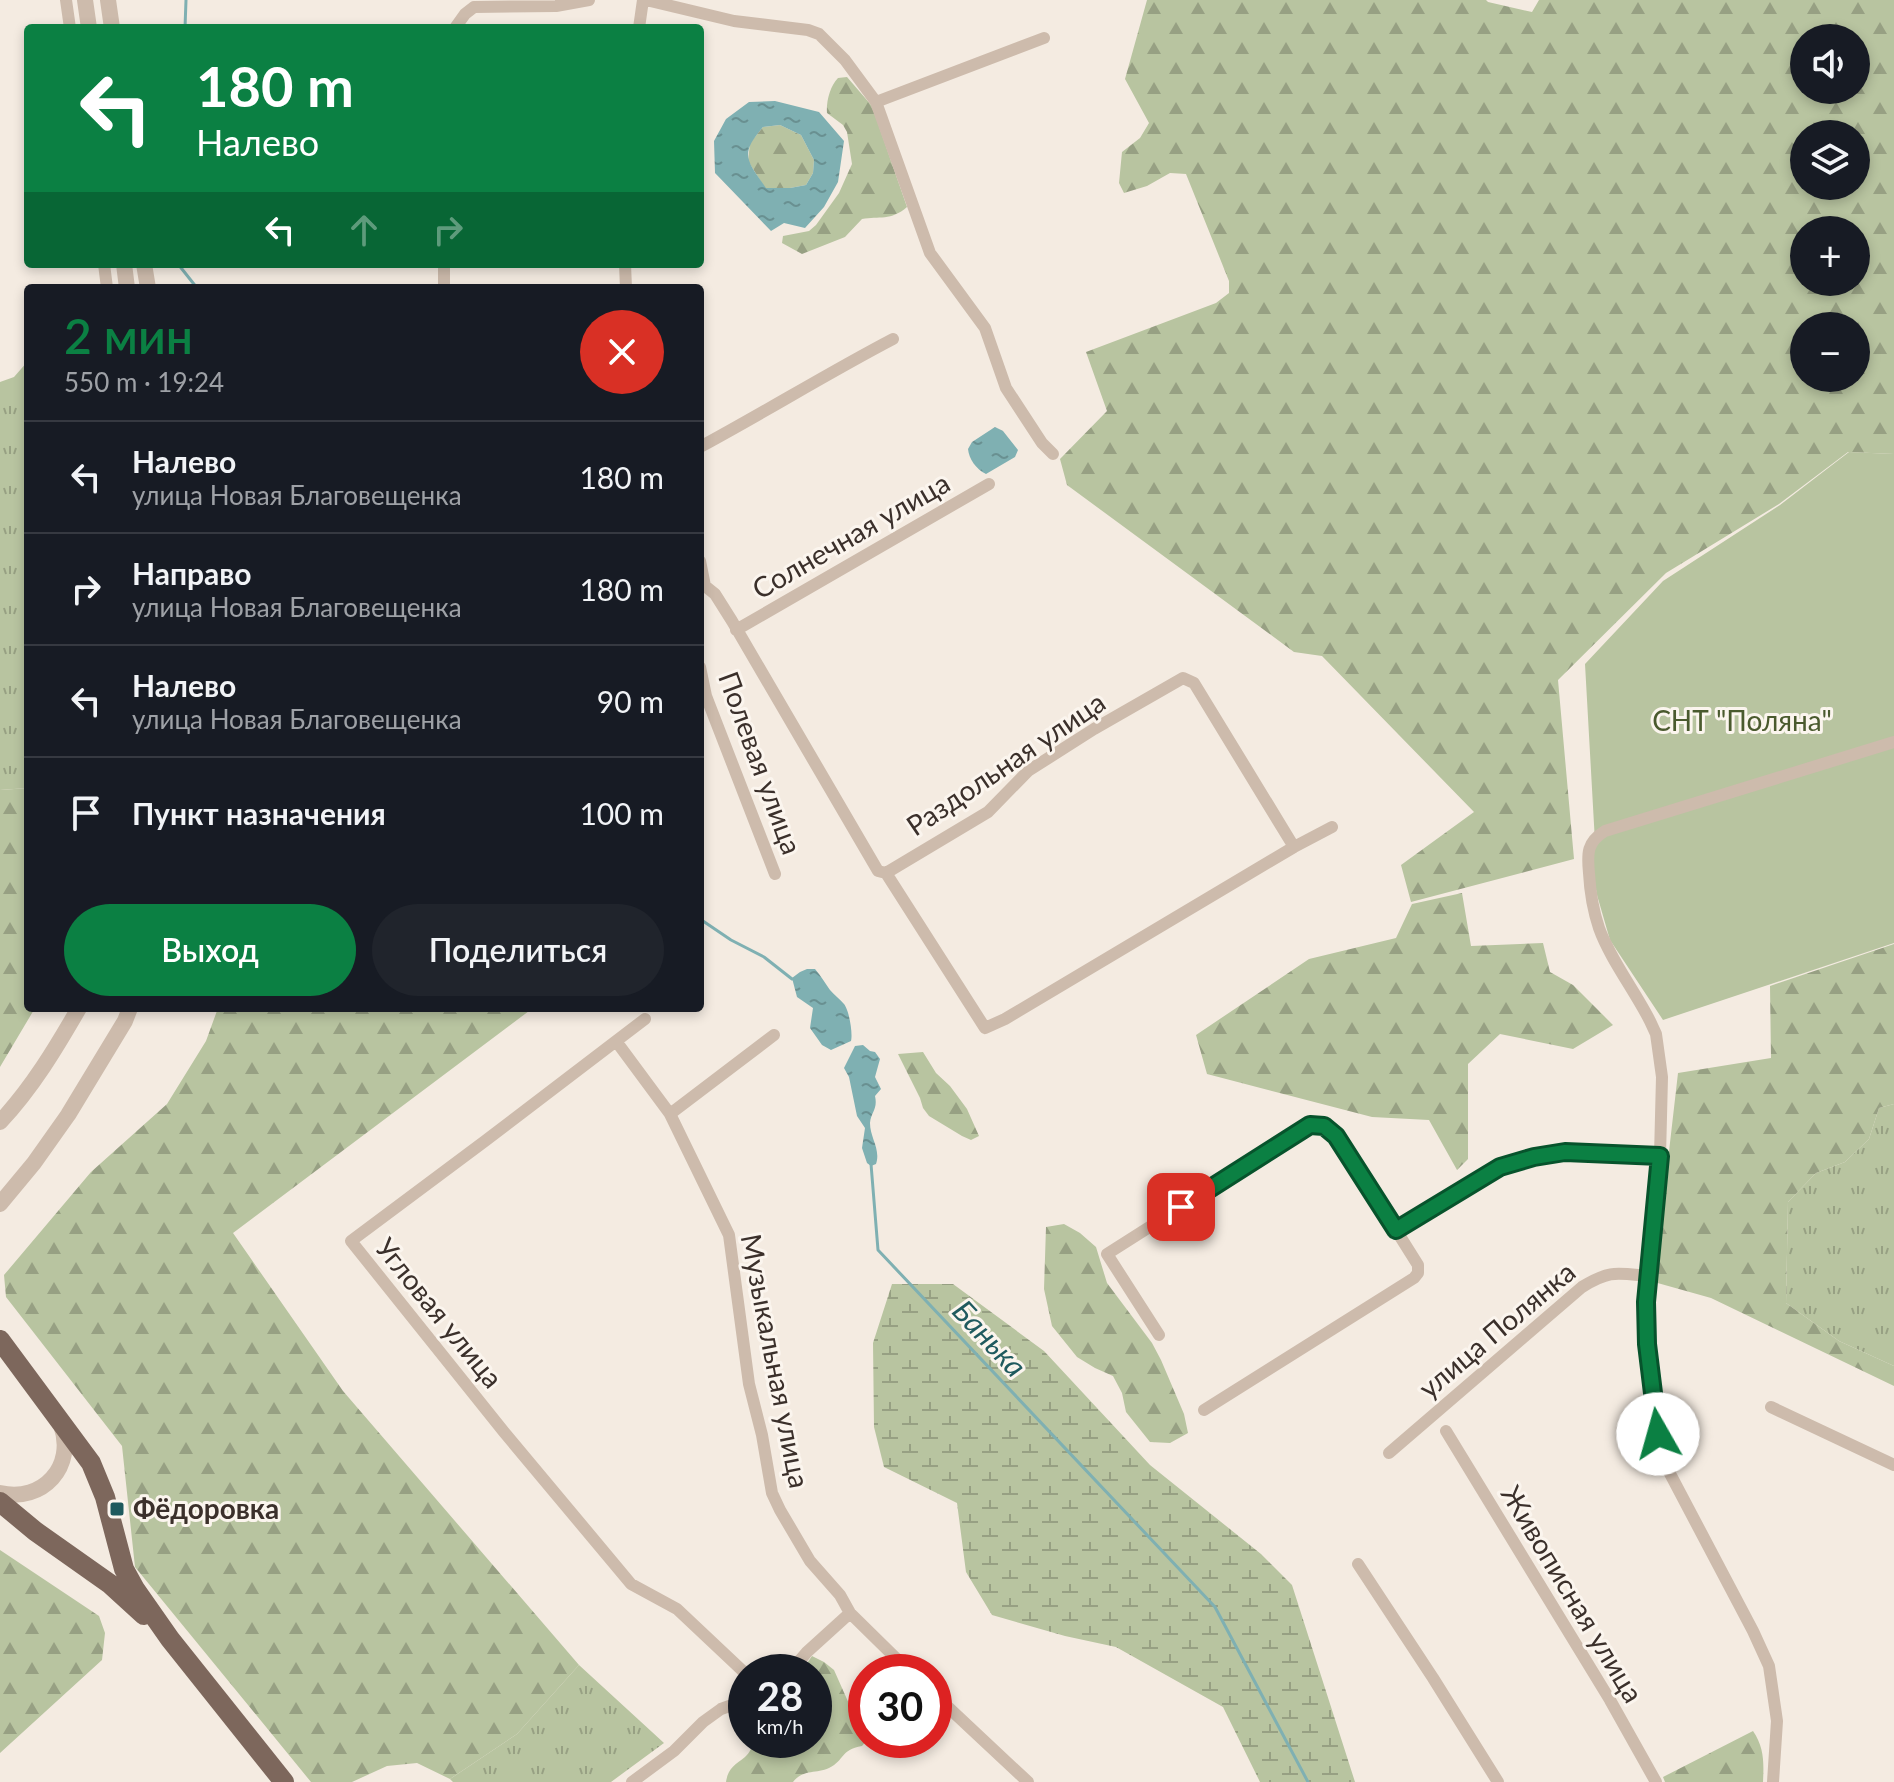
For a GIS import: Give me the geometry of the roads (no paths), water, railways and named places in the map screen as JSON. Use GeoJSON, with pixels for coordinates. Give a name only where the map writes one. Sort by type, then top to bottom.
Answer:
{"type":"FeatureCollection","features":[{"type":"Feature","properties":{"kind":"main road"},"geometry":{"type":"LineString","coordinates":[[0,1340],[91,1463],[105,1497],[124,1569],[135,1589],[170,1639],[284,1782]]}},
{"type":"Feature","properties":{"kind":"main road"},"geometry":{"type":"LineString","coordinates":[[0,1502],[110,1584],[170,1639]]}},
{"type":"Feature","properties":{"kind":"street"},"geometry":{"type":"LineString","coordinates":[[66,0],[69,24]]}},
{"type":"Feature","properties":{"kind":"street"},"geometry":{"type":"LineString","coordinates":[[85,0],[88,24]]}},
{"type":"Feature","properties":{"kind":"street"},"geometry":{"type":"LineString","coordinates":[[108,0],[111,24]]}},
{"type":"Feature","properties":{"kind":"street"},"geometry":{"type":"LineString","coordinates":[[458,24],[474,7],[556,6],[589,0]]}},
{"type":"Feature","properties":{"kind":"street"},"geometry":{"type":"LineString","coordinates":[[640,24],[644,0],[734,21],[808,30],[819,34],[845,60],[876,102],[930,253],[985,328],[1006,388],[1042,443],[1053,454]]}},
{"type":"Feature","properties":{"kind":"street"},"geometry":{"type":"LineString","coordinates":[[876,102],[1044,38]]}},
{"type":"Feature","properties":{"kind":"street"},"geometry":{"type":"LineString","coordinates":[[704,445],[893,339]]}},
{"type":"Feature","properties":{"kind":"street","name":"Солнечная улица"},"geometry":{"type":"LineString","coordinates":[[736,630],[989,484]]}},
{"type":"Feature","properties":{"kind":"street"},"geometry":{"type":"LineString","coordinates":[[704,588],[715,594],[878,871],[886,873],[985,1028],[1332,827]]}},
{"type":"Feature","properties":{"kind":"street","name":"Раздольная улица"},"geometry":{"type":"LineString","coordinates":[[886,873],[988,812],[1028,771],[1183,678],[1194,683],[1294,847]]}},
{"type":"Feature","properties":{"kind":"street","name":"Полевая улица"},"geometry":{"type":"LineString","coordinates":[[704,686],[775,874]]}},
{"type":"Feature","properties":{"kind":"street"},"geometry":{"type":"LineString","coordinates":[[1773,1782],[1777,1721],[1769,1666],[1666,1466],[1658,1434],[1647,1344],[1647,1276],[1660,1156],[1662,1077],[1656,1034],[1640,999],[1600,930],[1590,894],[1589,847],[1592,840],[1605,831],[1894,742]]}},
{"type":"Feature","properties":{"kind":"street"},"geometry":{"type":"LineString","coordinates":[[0,1122],[17,1104],[56,1049],[77,1012]]}},
{"type":"Feature","properties":{"kind":"street"},"geometry":{"type":"LineString","coordinates":[[0,1204],[68,1115],[128,1012]]}},
{"type":"Feature","properties":{"kind":"street","name":"Угловая улица"},"geometry":{"type":"LineString","coordinates":[[645,1019],[351,1241],[631,1584],[677,1609],[728,1657]]}},
{"type":"Feature","properties":{"kind":"street"},"geometry":{"type":"LineString","coordinates":[[670,1114],[774,1035]]}},
{"type":"Feature","properties":{"kind":"street","name":"Музыкальная улица"},"geometry":{"type":"LineString","coordinates":[[616,1041],[670,1114],[729,1235],[749,1384],[772,1493],[810,1561],[840,1595],[850,1613],[892,1654]]}},
{"type":"Feature","properties":{"kind":"street"},"geometry":{"type":"LineString","coordinates":[[1159,1335],[1107,1254],[1310,1125],[1324,1126],[1336,1136],[1418,1265],[1418,1273],[1204,1410]]}},
{"type":"Feature","properties":{"kind":"street"},"geometry":{"type":"LineString","coordinates":[[1396,1230],[1500,1167],[1534,1157],[1565,1152],[1660,1156]]}},
{"type":"Feature","properties":{"kind":"street","name":"улица Полянка"},"geometry":{"type":"LineString","coordinates":[[1389,1453],[1582,1287],[1612,1273],[1647,1276]]}},
{"type":"Feature","properties":{"kind":"street"},"geometry":{"type":"LineString","coordinates":[[1771,1407],[1894,1465]]}},
{"type":"Feature","properties":{"kind":"street"},"geometry":{"type":"LineString","coordinates":[[0,1493],[31,1493],[46,1484],[58,1471],[65,1446],[57,1416]]}},
{"type":"Feature","properties":{"kind":"street","name":"Живописная улица"},"geometry":{"type":"LineString","coordinates":[[1446,1431],[1610,1700],[1656,1782]]}},
{"type":"Feature","properties":{"kind":"street"},"geometry":{"type":"LineString","coordinates":[[1358,1564],[1498,1782]]}},
{"type":"Feature","properties":{"kind":"street"},"geometry":{"type":"LineString","coordinates":[[805,1654],[850,1613]]}},
{"type":"Feature","properties":{"kind":"street"},"geometry":{"type":"LineString","coordinates":[[632,1782],[674,1751],[703,1722],[728,1706]]}},
{"type":"Feature","properties":{"kind":"street"},"geometry":{"type":"LineString","coordinates":[[952,1711],[1028,1782]]}},
{"type":"Feature","properties":{"kind":"water"},"geometry":{"type":"Polygon","coordinates":[[[775,101],[819,112],[844,141],[838,182],[824,207],[805,228],[784,223],[771,231],[715,173],[714,141],[726,119],[749,102],[775,101]],[[780,125],[763,127],[755,137],[748,158],[766,188],[806,185],[813,173],[814,160],[801,135],[780,125]]]}},
{"type":"Feature","properties":{"kind":"water"},"geometry":{"type":"Polygon","coordinates":[[[995,427],[1003,431],[1018,450],[1015,457],[986,474],[974,463],[968,449],[972,442],[995,427]]]}},
{"type":"Feature","properties":{"kind":"water"},"geometry":{"type":"Polygon","coordinates":[[[807,969],[815,969],[847,1011],[851,1041],[831,1050],[822,1045],[810,1028],[813,1008],[797,997],[792,978],[807,969]]]}},
{"type":"Feature","properties":{"kind":"water"},"geometry":{"type":"Polygon","coordinates":[[[863,1045],[880,1059],[875,1077],[881,1089],[875,1096],[876,1104],[870,1123],[877,1159],[876,1164],[871,1166],[862,1148],[865,1128],[857,1116],[849,1077],[844,1068],[855,1046],[863,1045]]]}},
{"type":"Feature","properties":{"kind":"waterway","name":"Банька"},"geometry":{"type":"LineString","coordinates":[[185,24],[186,0]]}},
{"type":"Feature","properties":{"kind":"waterway","name":"Банька"},"geometry":{"type":"LineString","coordinates":[[181,268],[194,284]]}},
{"type":"Feature","properties":{"kind":"waterway","name":"Банька"},"geometry":{"type":"LineString","coordinates":[[704,922],[764,957],[792,979]]}},
{"type":"Feature","properties":{"kind":"waterway","name":"Банька"},"geometry":{"type":"LineString","coordinates":[[871,1164],[878,1250],[1215,1607],[1308,1782]]}},
{"type":"Feature","properties":{"kind":"place","name":"Фёдоровка"},"geometry":{"type":"Point","coordinates":[117,1509]}},
{"type":"Feature","properties":{"kind":"park label","name":"СНТ \"Поляна\""},"geometry":{"type":"Point","coordinates":[1742,721]}}]}
